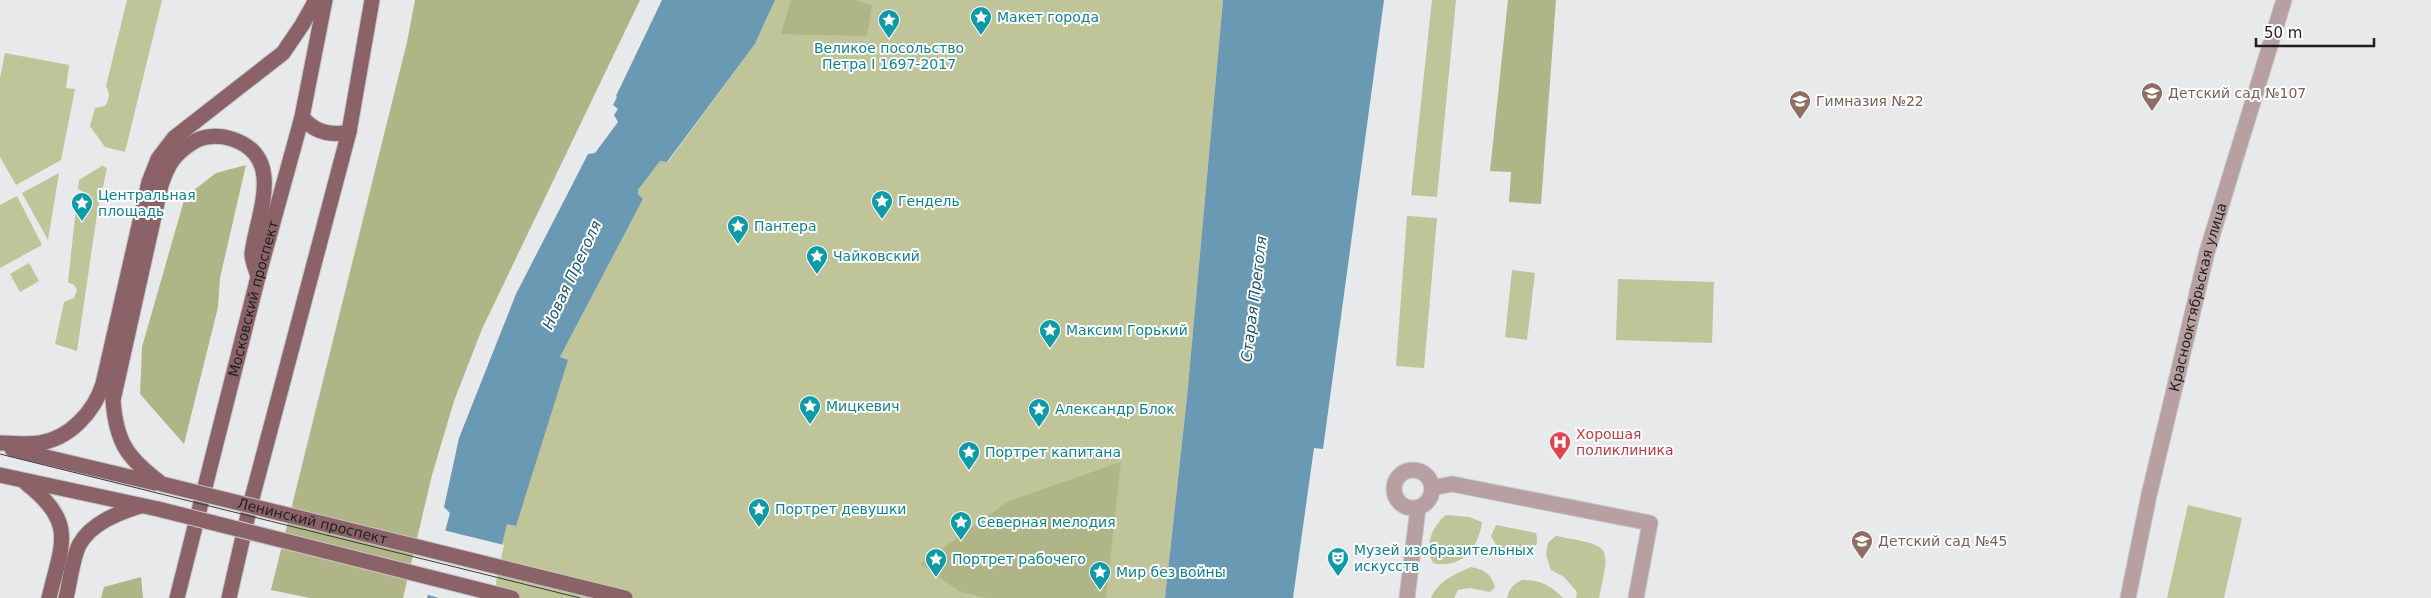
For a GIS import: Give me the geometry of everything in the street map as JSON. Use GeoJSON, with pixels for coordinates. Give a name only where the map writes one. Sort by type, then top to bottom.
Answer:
{"type":"FeatureCollection","features":[{"type":"Feature","properties":{"kind":"main road"},"geometry":{"type":"LineString","coordinates":[[0,445],[40,443],[68,431],[84,420],[99,397],[103,384],[149,182],[158,158],[174,138],[283,53],[316,0]]}},
{"type":"Feature","properties":{"kind":"main road","name":"Московский проспект"},"geometry":{"type":"LineString","coordinates":[[177,598],[258,278],[302,117],[325,0]]}},
{"type":"Feature","properties":{"kind":"main road"},"geometry":{"type":"LineString","coordinates":[[229,598],[250,506],[348,132],[372,0]]}},
{"type":"Feature","properties":{"kind":"main road"},"geometry":{"type":"LineString","coordinates":[[302,117],[310,127],[321,132],[337,135],[348,132]]}},
{"type":"Feature","properties":{"kind":"main road"},"geometry":{"type":"LineString","coordinates":[[162,484],[143,470],[128,454],[115,421],[113,400],[161,185],[168,164],[182,149],[196,140],[212,136],[226,137],[238,141],[250,149],[259,161],[265,181],[263,208],[252,256],[258,278]]}},
{"type":"Feature","properties":{"kind":"main road","name":"Ленинский проспект"},"geometry":{"type":"LineString","coordinates":[[0,445],[625,598]]}},
{"type":"Feature","properties":{"kind":"main road","name":"Ленинский проспект"},"geometry":{"type":"LineString","coordinates":[[0,475],[158,509],[512,598]]}},
{"type":"Feature","properties":{"kind":"main road"},"geometry":{"type":"LineString","coordinates":[[23,481],[42,496],[51,507],[63,530],[49,598]]}},
{"type":"Feature","properties":{"kind":"main road"},"geometry":{"type":"LineString","coordinates":[[66,598],[79,546],[100,524],[115,514],[140,506]]}},
{"type":"Feature","properties":{"kind":"street","name":"Краснооктябрьская улица"},"geometry":{"type":"LineString","coordinates":[[2128,598],[2147,504],[2207,252],[2284,0]]}},
{"type":"Feature","properties":{"kind":"street"},"geometry":{"type":"LineString","coordinates":[[1416,470],[1427,476],[1432,488],[1429,500],[1418,508],[1405,507],[1400,504],[1393,492],[1395,480],[1404,472],[1416,470]]}},
{"type":"Feature","properties":{"kind":"street"},"geometry":{"type":"LineString","coordinates":[[1432,488],[1452,484],[1650,523],[1636,598]]}},
{"type":"Feature","properties":{"kind":"street"},"geometry":{"type":"LineString","coordinates":[[1407,598],[1418,508]]}},
{"type":"Feature","properties":{"kind":"green space"},"geometry":{"type":"Polygon","coordinates":[[[127,0],[162,0],[125,152],[105,147],[90,126],[95,108],[105,106],[109,98],[106,86],[127,0]]]}},
{"type":"Feature","properties":{"kind":"green space"},"geometry":{"type":"Polygon","coordinates":[[[415,0],[640,0],[482,329],[454,401],[432,475],[403,598],[310,598],[271,590],[407,42],[415,0]]]}},
{"type":"Feature","properties":{"kind":"green space"},"geometry":{"type":"Polygon","coordinates":[[[775,0],[1223,0],[1187,397],[1165,598],[493,598],[493,582],[507,523],[515,526],[567,360],[560,357],[643,199],[638,194],[638,190],[660,161],[668,162],[755,44],[775,0]]]}},
{"type":"Feature","properties":{"kind":"green space"},"geometry":{"type":"Polygon","coordinates":[[[791,0],[855,0],[872,5],[867,36],[781,34],[791,0]]]}},
{"type":"Feature","properties":{"kind":"green space"},"geometry":{"type":"Polygon","coordinates":[[[1432,0],[1456,0],[1437,197],[1411,195],[1432,0]]]}},
{"type":"Feature","properties":{"kind":"green space"},"geometry":{"type":"Polygon","coordinates":[[[1508,0],[1556,0],[1541,204],[1509,202],[1511,172],[1490,171],[1508,0]]]}},
{"type":"Feature","properties":{"kind":"green space"},"geometry":{"type":"Polygon","coordinates":[[[5,53],[69,65],[66,88],[75,89],[61,160],[16,185],[0,157],[0,78],[5,53]]]}},
{"type":"Feature","properties":{"kind":"green space"},"geometry":{"type":"Polygon","coordinates":[[[246,165],[220,278],[218,307],[184,444],[140,394],[142,347],[185,197],[216,173],[246,165]]]}},
{"type":"Feature","properties":{"kind":"green space"},"geometry":{"type":"Polygon","coordinates":[[[102,166],[107,168],[97,214],[77,351],[55,344],[64,302],[74,298],[77,290],[74,285],[68,282],[76,208],[83,207],[87,202],[88,194],[78,189],[79,180],[102,166]]]}},
{"type":"Feature","properties":{"kind":"green space"},"geometry":{"type":"Polygon","coordinates":[[[59,173],[48,240],[22,193],[59,173]]]}},
{"type":"Feature","properties":{"kind":"green space"},"geometry":{"type":"Polygon","coordinates":[[[17,196],[42,245],[0,268],[0,205],[17,196]]]}},
{"type":"Feature","properties":{"kind":"green space"},"geometry":{"type":"Polygon","coordinates":[[[1407,216],[1437,218],[1424,368],[1396,366],[1407,216]]]}},
{"type":"Feature","properties":{"kind":"green space"},"geometry":{"type":"Polygon","coordinates":[[[29,263],[39,281],[20,292],[10,274],[29,263]]]}},
{"type":"Feature","properties":{"kind":"green space"},"geometry":{"type":"Polygon","coordinates":[[[1512,270],[1535,273],[1527,340],[1505,337],[1512,270]]]}},
{"type":"Feature","properties":{"kind":"green space"},"geometry":{"type":"Polygon","coordinates":[[[1618,279],[1714,282],[1712,343],[1616,340],[1618,279]]]}},
{"type":"Feature","properties":{"kind":"green space"},"geometry":{"type":"Polygon","coordinates":[[[1121,462],[1106,598],[986,598],[959,591],[921,564],[1009,501],[1121,462]]]}},
{"type":"Feature","properties":{"kind":"green space"},"geometry":{"type":"Polygon","coordinates":[[[2188,505],[2242,518],[2224,598],[2167,598],[2188,505]]]}},
{"type":"Feature","properties":{"kind":"green space"},"geometry":{"type":"Polygon","coordinates":[[[1446,515],[1469,517],[1482,522],[1480,531],[1473,548],[1460,560],[1443,564],[1433,563],[1430,557],[1429,543],[1433,531],[1446,515]]]}},
{"type":"Feature","properties":{"kind":"green space"},"geometry":{"type":"Polygon","coordinates":[[[1496,525],[1536,533],[1536,547],[1526,557],[1514,556],[1505,552],[1497,546],[1491,536],[1496,525]]]}},
{"type":"Feature","properties":{"kind":"green space"},"geometry":{"type":"Polygon","coordinates":[[[1556,536],[1588,542],[1603,550],[1605,566],[1599,598],[1576,598],[1577,592],[1564,577],[1551,570],[1546,555],[1548,543],[1556,536]]]}},
{"type":"Feature","properties":{"kind":"green space"},"geometry":{"type":"Polygon","coordinates":[[[1471,567],[1484,571],[1492,579],[1495,587],[1490,592],[1470,588],[1458,590],[1454,598],[1431,598],[1438,587],[1453,575],[1471,567]]]}},
{"type":"Feature","properties":{"kind":"green space"},"geometry":{"type":"Polygon","coordinates":[[[141,577],[143,598],[101,598],[104,587],[141,577]]]}},
{"type":"Feature","properties":{"kind":"green space"},"geometry":{"type":"Polygon","coordinates":[[[1522,580],[1545,584],[1563,598],[1507,598],[1512,587],[1522,580]]]}},
{"type":"Feature","properties":{"kind":"water","name":"Новая Преголя"},"geometry":{"type":"Polygon","coordinates":[[[662,0],[775,0],[755,44],[667,162],[660,161],[638,190],[638,194],[643,199],[560,357],[568,360],[516,526],[507,524],[493,582],[493,598],[427,598],[450,513],[444,507],[459,438],[516,294],[588,154],[595,153],[618,122],[614,115],[618,109],[613,105],[616,96],[662,0]]]}},
{"type":"Feature","properties":{"kind":"water","name":"Старая Преголя"},"geometry":{"type":"Polygon","coordinates":[[[1223,0],[1384,0],[1323,449],[1314,448],[1293,598],[1165,598],[1187,397],[1223,0]]]}},
{"type":"Feature","properties":{"kind":"pier"},"geometry":{"type":"Polygon","coordinates":[[[443,530],[504,545],[496,582],[496,598],[439,598],[425,594],[443,530]]]}},
{"type":"Feature","properties":{"kind":"tram line"},"geometry":{"type":"LineString","coordinates":[[0,454],[580,598]]}},
{"type":"Feature","properties":{"kind":"place","name":"Макет города"},"geometry":{"type":"Point","coordinates":[981,36]}},
{"type":"Feature","properties":{"kind":"place","name":"Великое посольство Петра I 1697-2017"},"geometry":{"type":"Point","coordinates":[889,39]}},
{"type":"Feature","properties":{"kind":"place","name":"Детский сад №107"},"geometry":{"type":"Point","coordinates":[2152,112]}},
{"type":"Feature","properties":{"kind":"place","name":"Гимназия №22"},"geometry":{"type":"Point","coordinates":[1800,120]}},
{"type":"Feature","properties":{"kind":"place","name":"Гендель"},"geometry":{"type":"Point","coordinates":[882,220]}},
{"type":"Feature","properties":{"kind":"place","name":"Центральная площадь"},"geometry":{"type":"Point","coordinates":[82,222]}},
{"type":"Feature","properties":{"kind":"place","name":"Пантера"},"geometry":{"type":"Point","coordinates":[738,245]}},
{"type":"Feature","properties":{"kind":"place","name":"Чайковский"},"geometry":{"type":"Point","coordinates":[817,275]}},
{"type":"Feature","properties":{"kind":"place","name":"Максим Горький"},"geometry":{"type":"Point","coordinates":[1050,349]}},
{"type":"Feature","properties":{"kind":"place","name":"Мицкевич"},"geometry":{"type":"Point","coordinates":[810,425]}},
{"type":"Feature","properties":{"kind":"place","name":"Александр Блок"},"geometry":{"type":"Point","coordinates":[1039,428]}},
{"type":"Feature","properties":{"kind":"place","name":"Хорошая поликлиника"},"geometry":{"type":"Point","coordinates":[1560,461]}},
{"type":"Feature","properties":{"kind":"place","name":"Портрет капитана"},"geometry":{"type":"Point","coordinates":[969,471]}},
{"type":"Feature","properties":{"kind":"place","name":"Портрет девушки"},"geometry":{"type":"Point","coordinates":[759,528]}},
{"type":"Feature","properties":{"kind":"place","name":"Северная мелодия"},"geometry":{"type":"Point","coordinates":[961,541]}},
{"type":"Feature","properties":{"kind":"place","name":"Детский сад №45"},"geometry":{"type":"Point","coordinates":[1862,560]}},
{"type":"Feature","properties":{"kind":"place","name":"Музей изобразительных искусств"},"geometry":{"type":"Point","coordinates":[1338,577]}},
{"type":"Feature","properties":{"kind":"place","name":"Портрет рабочего"},"geometry":{"type":"Point","coordinates":[936,578]}},
{"type":"Feature","properties":{"kind":"place","name":"Мир без войны"},"geometry":{"type":"Point","coordinates":[1100,591]}}]}
